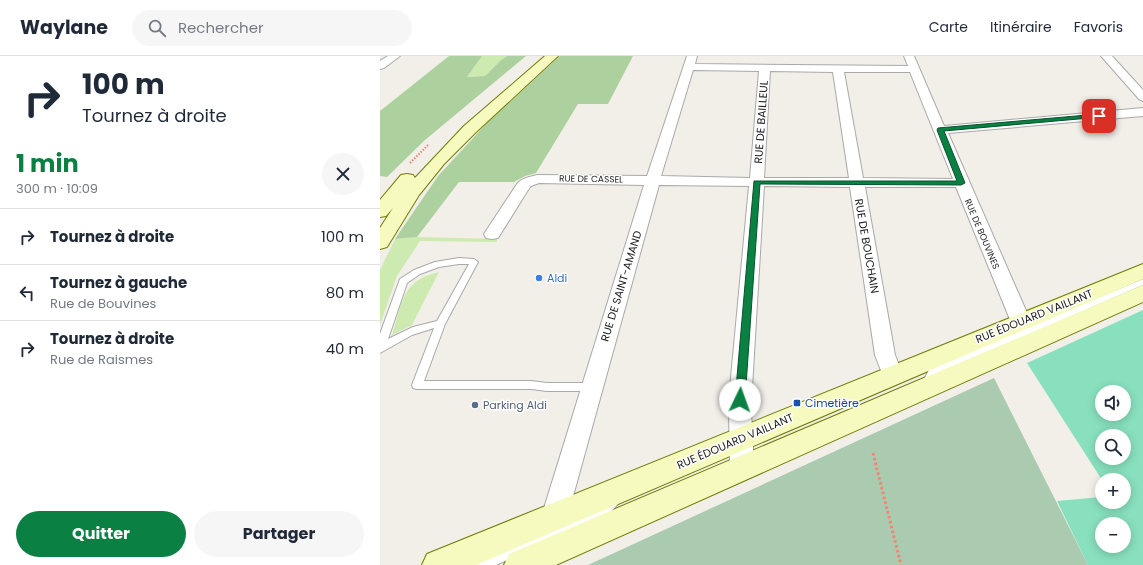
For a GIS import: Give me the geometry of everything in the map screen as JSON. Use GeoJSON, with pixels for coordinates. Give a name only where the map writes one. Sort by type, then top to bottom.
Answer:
{"type":"FeatureCollection","features":[{"type":"Feature","properties":{"kind":"main road"},"geometry":{"type":"LineString","coordinates":[[380,212],[408,176],[441,143],[489,99],[540,56]]}},
{"type":"Feature","properties":{"kind":"main road"},"geometry":{"type":"LineString","coordinates":[[380,243],[423,179],[453,146],[552,56]]}},
{"type":"Feature","properties":{"kind":"main road","name":"RUE ÉDOUARD VAILLANT"},"geometry":{"type":"LineString","coordinates":[[438,565],[554,518],[1143,271]]}},
{"type":"Feature","properties":{"kind":"main road","name":"RUE ÉDOUARD VAILLANT"},"geometry":{"type":"LineString","coordinates":[[520,565],[924,390],[1143,293]]}},
{"type":"Feature","properties":{"kind":"street"},"geometry":{"type":"LineString","coordinates":[[380,66],[395,56]]}},
{"type":"Feature","properties":{"kind":"street"},"geometry":{"type":"LineString","coordinates":[[1106,56],[1143,97]]}},
{"type":"Feature","properties":{"kind":"street"},"geometry":{"type":"LineString","coordinates":[[691,62],[765,68],[838,68],[912,62]]}},
{"type":"Feature","properties":{"kind":"street","name":"RUE DE SAINT-AMAND"},"geometry":{"type":"LineString","coordinates":[[554,518],[652,180],[691,62]]}},
{"type":"Feature","properties":{"kind":"street","name":"RUE DE BOUVINES"},"geometry":{"type":"LineString","coordinates":[[912,62],[961,183],[1021,322]]}},
{"type":"Feature","properties":{"kind":"street","name":"RUE DE BAILLEUL"},"geometry":{"type":"LineString","coordinates":[[742,468],[740,388],[765,68]]}},
{"type":"Feature","properties":{"kind":"street","name":"RUE DE BOUCHAIN"},"geometry":{"type":"LineString","coordinates":[[838,68],[856,183],[886,355],[892,375]]}},
{"type":"Feature","properties":{"kind":"street"},"geometry":{"type":"LineString","coordinates":[[940,130],[1143,112]]}},
{"type":"Feature","properties":{"kind":"street","name":"RUE DE CASSEL"},"geometry":{"type":"LineString","coordinates":[[492,234],[522,187],[530,181],[544,178],[757,182],[961,183]]}},
{"type":"Feature","properties":{"kind":"lane"},"geometry":{"type":"LineString","coordinates":[[380,348],[403,281],[417,272],[438,264],[459,261],[474,262],[440,324],[417,385],[531,385],[547,387],[591,387]]}},
{"type":"Feature","properties":{"kind":"lane"},"geometry":{"type":"LineString","coordinates":[[924,390],[934,371],[1143,282]]}},
{"type":"Feature","properties":{"kind":"lane"},"geometry":{"type":"LineString","coordinates":[[380,348],[405,333],[426,326],[440,324]]}},
{"type":"Feature","properties":{"kind":"lane"},"geometry":{"type":"LineString","coordinates":[[481,565],[603,512],[626,487]]}},
{"type":"Feature","properties":{"kind":"path"},"geometry":{"type":"LineString","coordinates":[[873,453],[902,565]]}},
{"type":"Feature","properties":{"kind":"green space"},"geometry":{"type":"Polygon","coordinates":[[[449,56],[482,56],[467,77],[485,76],[507,56],[526,56],[425,140],[387,177],[380,176],[380,111],[449,56]]]}},
{"type":"Feature","properties":{"kind":"green space"},"geometry":{"type":"Polygon","coordinates":[[[482,56],[507,56],[485,76],[467,77],[482,56]]]}},
{"type":"Feature","properties":{"kind":"green space"},"geometry":{"type":"Polygon","coordinates":[[[560,56],[633,56],[608,104],[578,104],[536,173],[525,176],[514,182],[459,182],[417,237],[395,239],[438,176],[486,124],[560,56]]]}},
{"type":"Feature","properties":{"kind":"green space"},"geometry":{"type":"Polygon","coordinates":[[[417,237],[497,239],[497,242],[420,241],[397,276],[380,325],[380,270],[395,239],[417,237]]]}},
{"type":"Feature","properties":{"kind":"green space"},"geometry":{"type":"Polygon","coordinates":[[[439,272],[412,325],[392,335],[405,294],[417,281],[439,272]]]}},
{"type":"Feature","properties":{"kind":"green space"},"geometry":{"type":"Polygon","coordinates":[[[1143,310],[1143,565],[1088,565],[1057,501],[1095,498],[1095,509],[1131,509],[1131,473],[1098,473],[1027,363],[1143,310]]]}},
{"type":"Feature","properties":{"kind":"green space"},"geometry":{"type":"Polygon","coordinates":[[[994,378],[1088,565],[588,565],[994,378]]]}},
{"type":"Feature","properties":{"kind":"place","name":"Aldi"},"geometry":{"type":"Point","coordinates":[539,278]}},
{"type":"Feature","properties":{"kind":"place","name":"Cimetière"},"geometry":{"type":"Point","coordinates":[797,403]}},
{"type":"Feature","properties":{"kind":"place","name":"Parking Aldi"},"geometry":{"type":"Point","coordinates":[475,405]}},
{"type":"Feature","properties":{"kind":"route"},"geometry":{"type":"LineString","coordinates":[[740,400],[757,182],[961,183],[940,130],[1099,116]]}}]}
